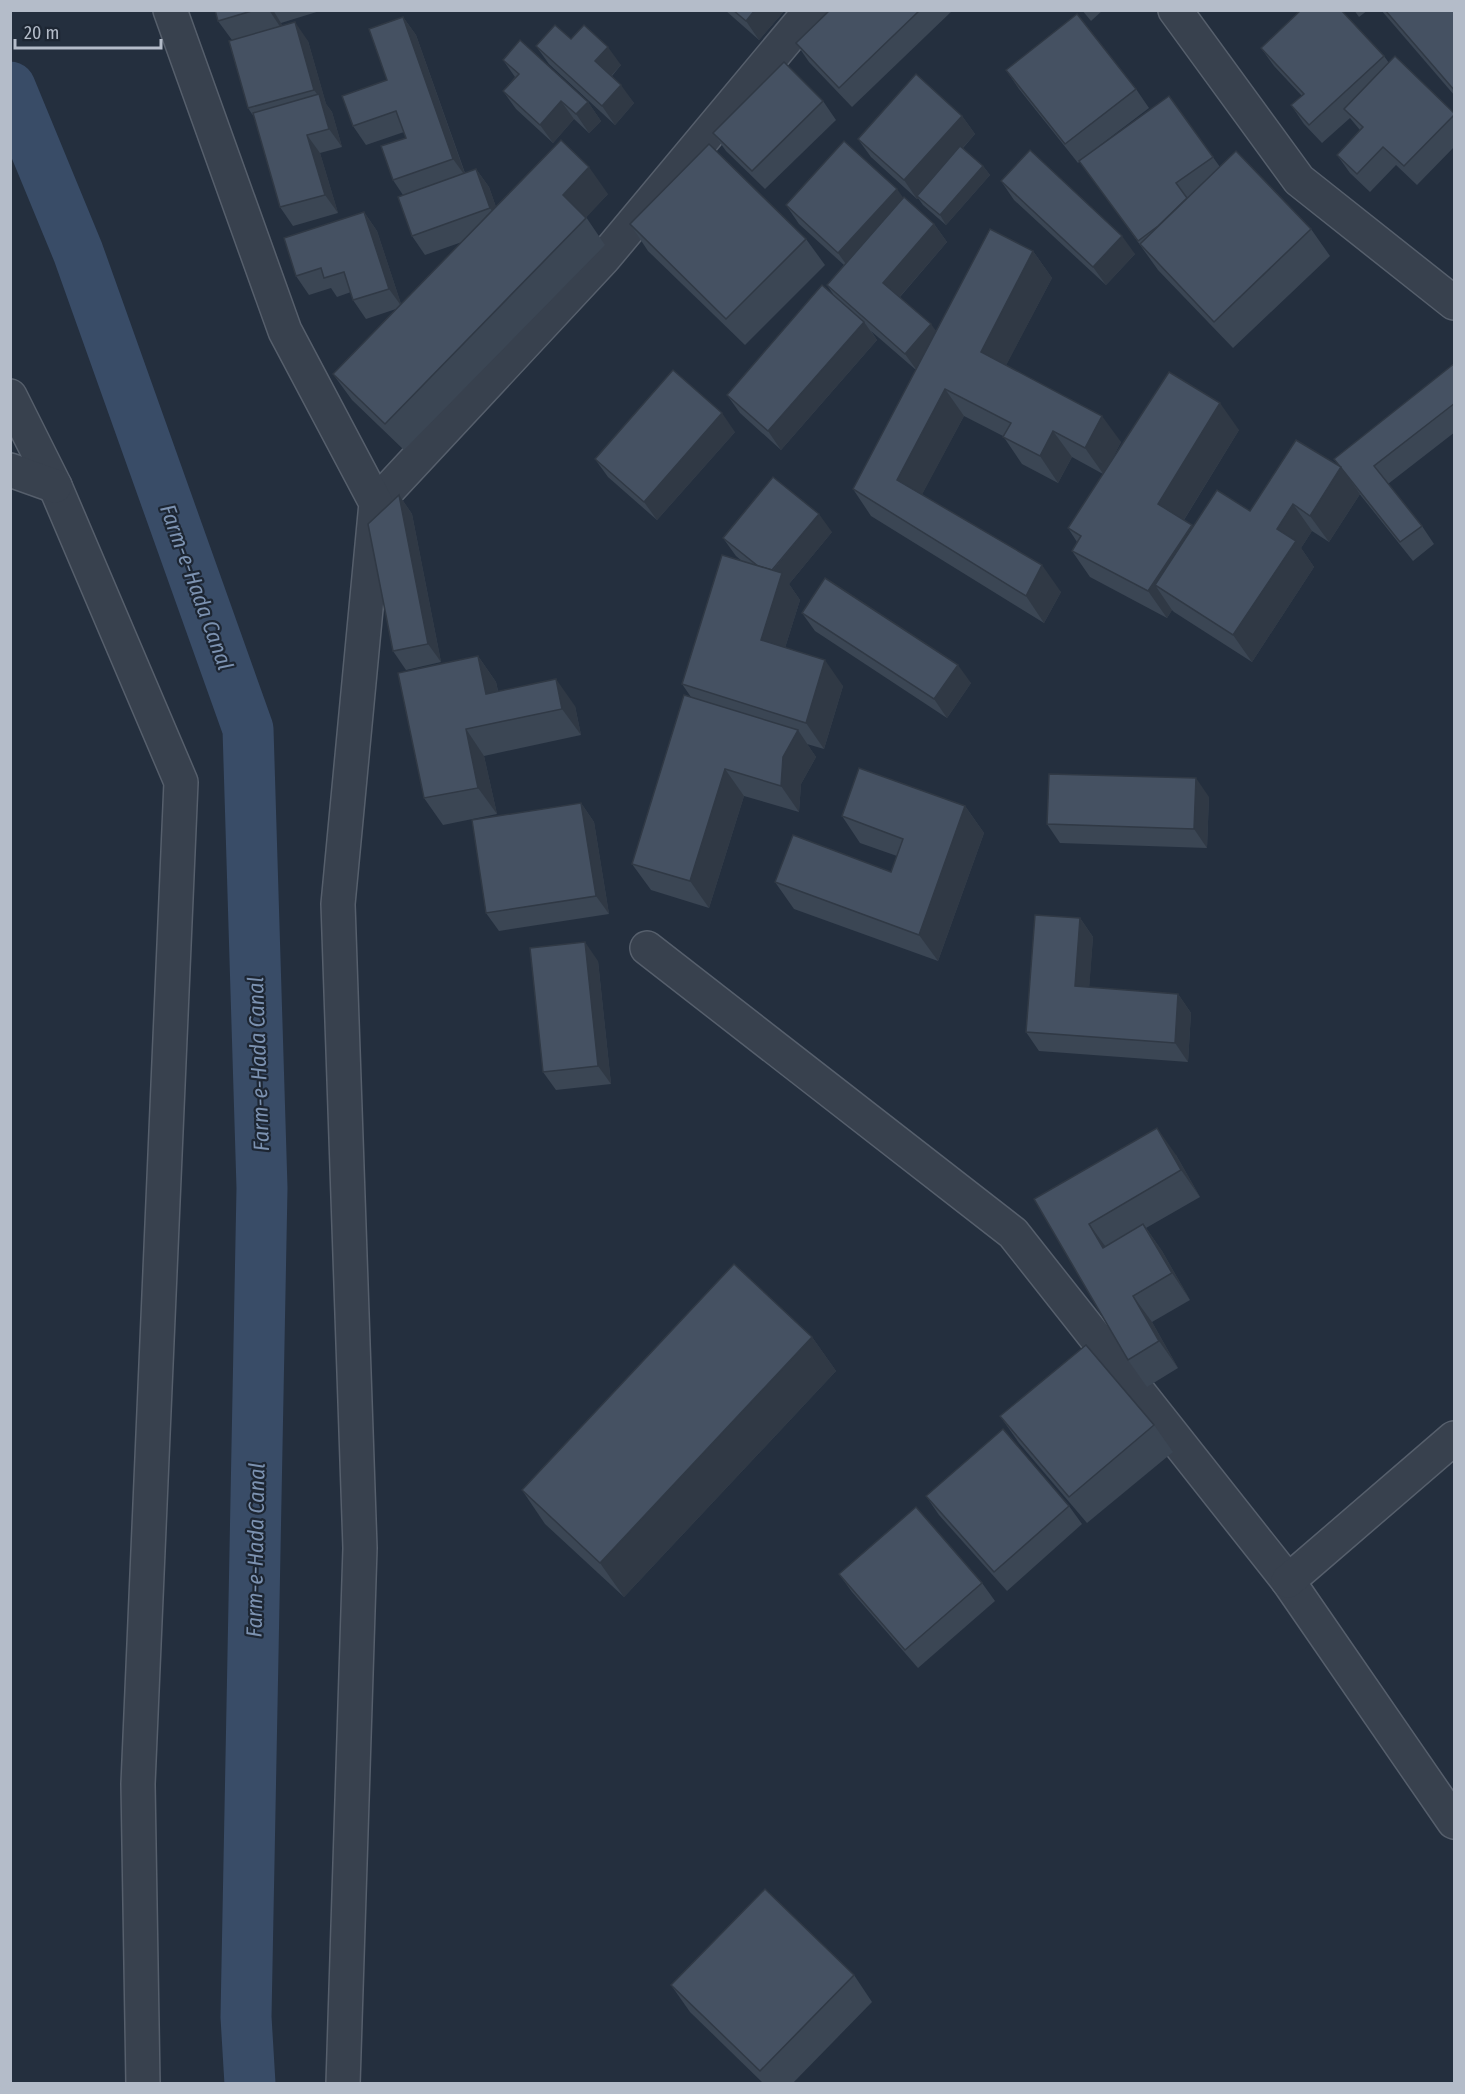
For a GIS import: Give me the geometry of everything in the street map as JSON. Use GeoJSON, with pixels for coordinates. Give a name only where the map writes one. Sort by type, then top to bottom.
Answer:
{"type":"FeatureCollection","features":[{"type":"Feature","properties":{"kind":"street"},"geometry":{"type":"LineString","coordinates":[[170,10],[285,331],[376,503],[338,904],[360,1548],[343,2084]]}},
{"type":"Feature","properties":{"kind":"street"},"geometry":{"type":"LineString","coordinates":[[376,503],[604,258],[811,10]]}},
{"type":"Feature","properties":{"kind":"street"},"geometry":{"type":"LineString","coordinates":[[1175,10],[1299,180],[1455,303]]}},
{"type":"Feature","properties":{"kind":"street"},"geometry":{"type":"LineString","coordinates":[[10,396],[55,486],[181,782],[138,1784],[143,2084]]}},
{"type":"Feature","properties":{"kind":"street"},"geometry":{"type":"LineString","coordinates":[[10,470],[55,486]]}},
{"type":"Feature","properties":{"kind":"street"},"geometry":{"type":"LineString","coordinates":[[647,948],[1013,1233],[1288,1581],[1455,1822]]}},
{"type":"Feature","properties":{"kind":"street"},"geometry":{"type":"LineString","coordinates":[[1288,1581],[1455,1438]]}},
{"type":"Feature","properties":{"kind":"building"},"geometry":{"type":"Polygon","coordinates":[[[215,10],[255,10],[218,21],[215,10]]]}},
{"type":"Feature","properties":{"kind":"building"},"geometry":{"type":"Polygon","coordinates":[[[733,10],[755,10],[746,21],[733,10]]]}},
{"type":"Feature","properties":{"kind":"building"},"geometry":{"type":"Polygon","coordinates":[[[830,10],[920,10],[839,88],[796,43],[830,10]]]}},
{"type":"Feature","properties":{"kind":"building"},"geometry":{"type":"Polygon","coordinates":[[[1301,10],[1341,10],[1384,56],[1309,125],[1291,105],[1304,94],[1261,48],[1301,10]]]}},
{"type":"Feature","properties":{"kind":"building"},"geometry":{"type":"Polygon","coordinates":[[[1385,10],[1455,10],[1455,91],[1385,10]]]}},
{"type":"Feature","properties":{"kind":"building"},"geometry":{"type":"Polygon","coordinates":[[[1077,14],[1136,89],[1065,144],[1006,70],[1077,14]]]}},
{"type":"Feature","properties":{"kind":"building"},"geometry":{"type":"Polygon","coordinates":[[[403,17],[453,159],[393,180],[381,146],[406,138],[396,111],[353,126],[342,96],[387,80],[369,29],[403,17]]]}},
{"type":"Feature","properties":{"kind":"building"},"geometry":{"type":"Polygon","coordinates":[[[295,22],[314,90],[248,108],[229,41],[295,22]]]}},
{"type":"Feature","properties":{"kind":"building"},"geometry":{"type":"Polygon","coordinates":[[[555,25],[571,39],[584,25],[608,47],[595,61],[621,85],[602,106],[536,46],[555,25]]]}},
{"type":"Feature","properties":{"kind":"building"},"geometry":{"type":"Polygon","coordinates":[[[520,40],[588,102],[576,114],[561,101],[540,125],[503,91],[519,74],[503,60],[520,40]]]}},
{"type":"Feature","properties":{"kind":"building"},"geometry":{"type":"Polygon","coordinates":[[[1395,56],[1455,114],[1404,166],[1383,147],[1357,174],[1337,155],[1363,127],[1344,109],[1395,56]]]}},
{"type":"Feature","properties":{"kind":"building"},"geometry":{"type":"Polygon","coordinates":[[[784,62],[823,101],[752,171],[713,133],[784,62]]]}},
{"type":"Feature","properties":{"kind":"building"},"geometry":{"type":"Polygon","coordinates":[[[916,74],[962,116],[904,180],[858,139],[916,74]]]}},
{"type":"Feature","properties":{"kind":"building"},"geometry":{"type":"Polygon","coordinates":[[[319,94],[329,129],[307,135],[325,195],[280,207],[253,113],[319,94]]]}},
{"type":"Feature","properties":{"kind":"building"},"geometry":{"type":"Polygon","coordinates":[[[1169,96],[1213,157],[1176,183],[1187,198],[1158,226],[1138,241],[1079,161],[1169,96]]]}},
{"type":"Feature","properties":{"kind":"building"},"geometry":{"type":"Polygon","coordinates":[[[561,140],[589,167],[563,195],[586,218],[385,424],[333,374],[561,140]]]}},
{"type":"Feature","properties":{"kind":"building"},"geometry":{"type":"Polygon","coordinates":[[[844,141],[897,189],[838,253],[786,205],[844,141]]]}},
{"type":"Feature","properties":{"kind":"building"},"geometry":{"type":"Polygon","coordinates":[[[709,144],[806,239],[726,319],[630,224],[709,144]]]}},
{"type":"Feature","properties":{"kind":"building"},"geometry":{"type":"Polygon","coordinates":[[[960,146],[983,166],[940,215],[917,196],[960,146]]]}},
{"type":"Feature","properties":{"kind":"building"},"geometry":{"type":"Polygon","coordinates":[[[1030,150],[1122,236],[1093,267],[1001,181],[1030,150]]]}},
{"type":"Feature","properties":{"kind":"building"},"geometry":{"type":"Polygon","coordinates":[[[1236,151],[1311,229],[1214,322],[1140,244],[1236,151]]]}},
{"type":"Feature","properties":{"kind":"building"},"geometry":{"type":"Polygon","coordinates":[[[476,169],[490,208],[412,236],[398,197],[476,169]]]}},
{"type":"Feature","properties":{"kind":"building"},"geometry":{"type":"Polygon","coordinates":[[[904,197],[934,224],[883,283],[931,324],[905,354],[827,285],[904,197]]]}},
{"type":"Feature","properties":{"kind":"building"},"geometry":{"type":"Polygon","coordinates":[[[364,212],[389,289],[353,300],[344,272],[324,278],[321,268],[296,276],[284,238],[364,212]]]}},
{"type":"Feature","properties":{"kind":"building"},"geometry":{"type":"Polygon","coordinates":[[[990,229],[1033,251],[981,352],[1102,416],[1085,448],[1053,431],[1040,456],[1003,437],[1011,423],[945,389],[897,480],[1042,565],[1026,596],[853,489],[990,229]]]}},
{"type":"Feature","properties":{"kind":"building"},"geometry":{"type":"Polygon","coordinates":[[[822,285],[864,322],[768,431],[727,395],[822,285]]]}},
{"type":"Feature","properties":{"kind":"building"},"geometry":{"type":"Polygon","coordinates":[[[1455,363],[1455,403],[1374,466],[1422,526],[1400,542],[1334,459],[1455,363]]]}},
{"type":"Feature","properties":{"kind":"building"},"geometry":{"type":"Polygon","coordinates":[[[673,370],[722,413],[644,502],[595,459],[673,370]]]}},
{"type":"Feature","properties":{"kind":"building"},"geometry":{"type":"Polygon","coordinates":[[[1169,372],[1220,403],[1158,504],[1192,525],[1148,591],[1072,551],[1081,536],[1068,528],[1169,372]]]}},
{"type":"Feature","properties":{"kind":"building"},"geometry":{"type":"Polygon","coordinates":[[[1296,440],[1341,467],[1310,516],[1293,504],[1277,529],[1296,541],[1233,635],[1155,585],[1217,490],[1250,511],[1296,440]]]}},
{"type":"Feature","properties":{"kind":"building"},"geometry":{"type":"Polygon","coordinates":[[[773,477],[819,514],[772,570],[758,566],[723,538],[773,477]]]}},
{"type":"Feature","properties":{"kind":"building"},"geometry":{"type":"Polygon","coordinates":[[[399,495],[428,644],[393,651],[368,524],[399,495]]]}},
{"type":"Feature","properties":{"kind":"building"},"geometry":{"type":"Polygon","coordinates":[[[722,555],[782,573],[761,640],[825,660],[806,723],[682,684],[722,555]]]}},
{"type":"Feature","properties":{"kind":"building"},"geometry":{"type":"Polygon","coordinates":[[[825,578],[958,665],[934,699],[802,613],[825,578]]]}},
{"type":"Feature","properties":{"kind":"building"},"geometry":{"type":"Polygon","coordinates":[[[478,656],[486,694],[556,679],[562,709],[466,729],[478,788],[424,798],[398,673],[478,656]]]}},
{"type":"Feature","properties":{"kind":"building"},"geometry":{"type":"Polygon","coordinates":[[[684,695],[798,730],[783,757],[781,786],[725,769],[690,881],[632,864],[684,695]]]}},
{"type":"Feature","properties":{"kind":"building"},"geometry":{"type":"Polygon","coordinates":[[[859,768],[965,806],[919,935],[775,882],[793,835],[891,872],[903,839],[842,816],[859,768]]]}},
{"type":"Feature","properties":{"kind":"building"},"geometry":{"type":"Polygon","coordinates":[[[1049,774],[1196,778],[1194,829],[1047,824],[1049,774]]]}},
{"type":"Feature","properties":{"kind":"building"},"geometry":{"type":"Polygon","coordinates":[[[581,803],[596,896],[486,913],[472,820],[581,803]]]}},
{"type":"Feature","properties":{"kind":"building"},"geometry":{"type":"Polygon","coordinates":[[[1035,915],[1080,918],[1075,986],[1178,994],[1175,1043],[1026,1032],[1035,915]]]}},
{"type":"Feature","properties":{"kind":"building"},"geometry":{"type":"Polygon","coordinates":[[[585,942],[598,1066],[543,1072],[530,948],[585,942]]]}},
{"type":"Feature","properties":{"kind":"building"},"geometry":{"type":"Polygon","coordinates":[[[1157,1128],[1181,1170],[1089,1224],[1103,1248],[1143,1224],[1172,1273],[1133,1296],[1159,1341],[1128,1360],[1034,1199],[1157,1128]]]}},
{"type":"Feature","properties":{"kind":"building"},"geometry":{"type":"Polygon","coordinates":[[[734,1264],[812,1337],[600,1563],[522,1490],[734,1264]]]}},
{"type":"Feature","properties":{"kind":"building"},"geometry":{"type":"Polygon","coordinates":[[[1086,1345],[1154,1425],[1069,1497],[1000,1416],[1086,1345]]]}},
{"type":"Feature","properties":{"kind":"building"},"geometry":{"type":"Polygon","coordinates":[[[1003,1429],[1069,1506],[994,1572],[926,1496],[1003,1429]]]}},
{"type":"Feature","properties":{"kind":"building"},"geometry":{"type":"Polygon","coordinates":[[[916,1507],[982,1583],[905,1650],[839,1574],[916,1507]]]}},
{"type":"Feature","properties":{"kind":"building"},"geometry":{"type":"Polygon","coordinates":[[[765,1889],[854,1975],[760,2071],[671,1985],[765,1889]]]}},
{"type":"Feature","properties":{"kind":"waterway","name":"Farm-e-Hada Canal"},"geometry":{"type":"LineString","coordinates":[[10,87],[78,252],[248,729],[262,1188],[246,2017],[250,2084]]}}]}
